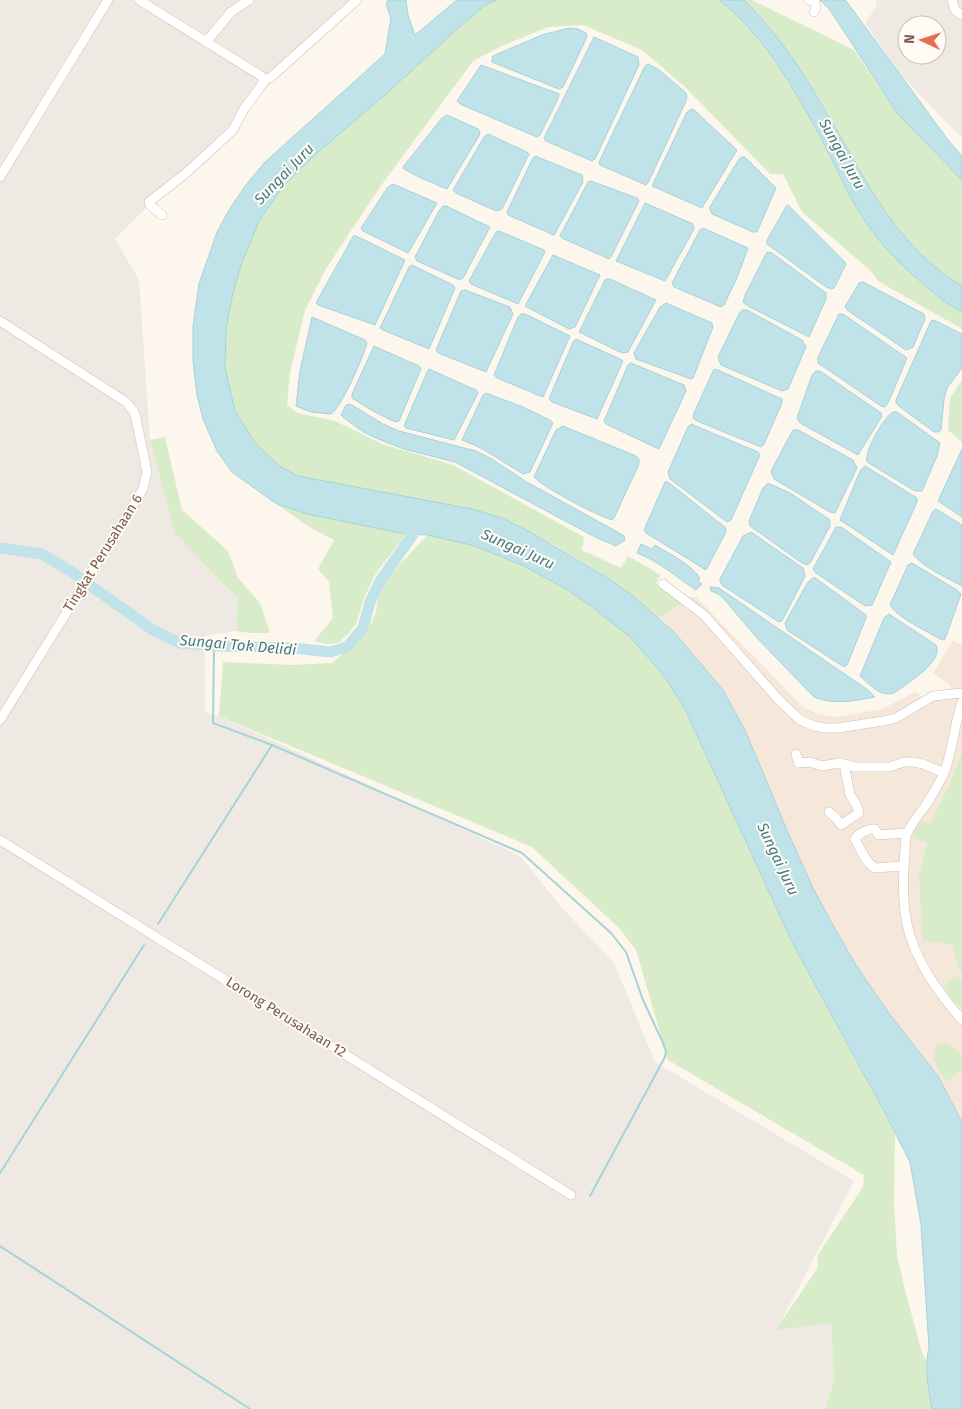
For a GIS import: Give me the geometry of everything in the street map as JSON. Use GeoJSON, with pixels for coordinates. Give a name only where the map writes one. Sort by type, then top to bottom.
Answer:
{"type":"FeatureCollection","features":[{"type":"Feature","properties":{"kind":"street"},"geometry":{"type":"LineString","coordinates":[[0,177],[108,0]]}},
{"type":"Feature","properties":{"kind":"street"},"geometry":{"type":"LineString","coordinates":[[139,0],[266,79]]}},
{"type":"Feature","properties":{"kind":"street"},"geometry":{"type":"LineString","coordinates":[[206,42],[231,12],[249,0]]}},
{"type":"Feature","properties":{"kind":"street"},"geometry":{"type":"LineString","coordinates":[[162,214],[150,205],[149,202],[184,174],[233,130],[244,109],[266,79],[270,78],[357,0]]}},
{"type":"Feature","properties":{"kind":"street"},"geometry":{"type":"LineString","coordinates":[[809,0],[815,3],[814,12]]}},
{"type":"Feature","properties":{"kind":"street"},"geometry":{"type":"LineString","coordinates":[[952,0],[954,10],[962,15]]}},
{"type":"Feature","properties":{"kind":"street","name":"Tingkat Perusahaan 6"},"geometry":{"type":"LineString","coordinates":[[0,321],[126,402],[134,412],[147,472],[146,482],[0,720]]}},
{"type":"Feature","properties":{"kind":"street"},"geometry":{"type":"LineString","coordinates":[[663,584],[704,615],[779,700],[800,720],[814,726],[838,728],[889,720],[896,718],[933,696],[962,693]]}},
{"type":"Feature","properties":{"kind":"street"},"geometry":{"type":"LineString","coordinates":[[962,702],[944,773],[929,801],[907,833],[904,866],[907,923],[912,943],[940,995],[962,1020]]}},
{"type":"Feature","properties":{"kind":"street"},"geometry":{"type":"LineString","coordinates":[[796,754],[799,763],[810,762],[822,766],[839,763],[856,767],[889,767],[904,762],[914,762],[944,773]]}},
{"type":"Feature","properties":{"kind":"street"},"geometry":{"type":"LineString","coordinates":[[829,812],[841,825],[859,813],[850,794],[844,764]]}},
{"type":"Feature","properties":{"kind":"street"},"geometry":{"type":"LineString","coordinates":[[904,866],[875,868],[864,856],[855,839],[856,836],[872,828],[875,829],[878,835],[907,833]]}},
{"type":"Feature","properties":{"kind":"street","name":"Lorong Perusahaan 12"},"geometry":{"type":"LineString","coordinates":[[0,840],[571,1195]]}},
{"type":"Feature","properties":{"kind":"shaded area"},"geometry":{"type":"Polygon","coordinates":[[[0,0],[355,0],[115,239],[139,280],[150,440],[175,534],[238,599],[236,631],[205,636],[205,712],[219,716],[274,741],[520,856],[563,909],[614,963],[655,1062],[854,1181],[777,1329],[831,1322],[834,1381],[825,1409],[0,1409],[0,0]]]}},
{"type":"Feature","properties":{"kind":"shaded area"},"geometry":{"type":"Polygon","coordinates":[[[875,0],[962,0],[962,138],[901,75],[865,23],[877,6],[875,0]]]}},
{"type":"Feature","properties":{"kind":"shaded area"},"geometry":{"type":"Polygon","coordinates":[[[688,597],[696,597],[802,706],[818,714],[837,717],[882,709],[915,692],[924,698],[952,692],[949,684],[933,673],[953,641],[962,645],[962,712],[960,719],[962,721],[962,752],[948,788],[930,823],[919,874],[952,944],[958,967],[962,974],[962,1122],[938,1076],[888,1012],[856,965],[830,920],[789,835],[746,732],[723,690],[660,618],[688,597]]]}},
{"type":"Feature","properties":{"kind":"green space"},"geometry":{"type":"Polygon","coordinates":[[[497,0],[719,0],[733,10],[776,64],[804,107],[849,193],[909,272],[933,293],[962,312],[962,329],[878,281],[870,270],[802,212],[783,174],[770,174],[685,87],[642,50],[583,25],[548,27],[502,46],[473,61],[380,187],[327,267],[305,310],[290,373],[287,405],[298,413],[335,421],[382,444],[453,465],[584,537],[582,550],[621,568],[628,556],[661,575],[656,583],[683,602],[659,618],[611,580],[558,547],[502,518],[472,509],[298,476],[279,466],[256,444],[235,411],[225,368],[226,329],[241,265],[260,219],[286,183],[317,153],[484,6],[497,0]]]}},
{"type":"Feature","properties":{"kind":"green space"},"geometry":{"type":"Polygon","coordinates":[[[744,0],[752,0],[854,50],[897,113],[962,180],[962,286],[921,254],[887,216],[868,187],[832,120],[808,81],[744,0]]]}},
{"type":"Feature","properties":{"kind":"green space"},"geometry":{"type":"Polygon","coordinates":[[[962,380],[962,442],[948,430],[950,398],[962,380]]]}},
{"type":"Feature","properties":{"kind":"green space"},"geometry":{"type":"Polygon","coordinates":[[[165,437],[182,510],[228,551],[238,578],[260,603],[270,633],[236,631],[238,599],[175,534],[150,440],[165,437]]]}},
{"type":"Feature","properties":{"kind":"green space"},"geometry":{"type":"Polygon","coordinates":[[[275,503],[307,514],[406,534],[376,573],[364,598],[357,622],[338,643],[326,644],[314,641],[333,618],[329,582],[318,569],[334,540],[311,528],[275,503]]]}},
{"type":"Feature","properties":{"kind":"green space"},"geometry":{"type":"Polygon","coordinates":[[[428,535],[475,546],[524,566],[566,589],[629,636],[662,673],[684,707],[793,944],[895,1133],[894,1205],[897,1255],[922,1353],[926,1360],[927,1385],[932,1409],[825,1409],[834,1381],[831,1323],[776,1330],[818,1267],[817,1256],[863,1187],[864,1175],[668,1060],[636,950],[620,929],[532,847],[219,716],[223,662],[292,665],[332,663],[368,630],[376,612],[379,591],[399,565],[428,535]]]}},
{"type":"Feature","properties":{"kind":"green space"},"geometry":{"type":"Polygon","coordinates":[[[962,752],[962,974],[952,945],[922,940],[919,874],[927,843],[913,836],[922,820],[930,823],[948,788],[962,752]]]}},
{"type":"Feature","properties":{"kind":"green space"},"geometry":{"type":"Polygon","coordinates":[[[958,975],[962,983],[962,1008],[955,1003],[943,985],[958,975]]]}},
{"type":"Feature","properties":{"kind":"green space"},"geometry":{"type":"Polygon","coordinates":[[[948,1042],[962,1056],[962,1070],[946,1082],[934,1061],[935,1045],[948,1042]]]}},
{"type":"Feature","properties":{"kind":"water","name":"Sungai Juru"},"geometry":{"type":"Polygon","coordinates":[[[388,0],[406,0],[408,15],[415,35],[457,0],[497,0],[484,6],[317,153],[286,183],[260,219],[241,265],[226,329],[225,368],[235,411],[256,444],[279,466],[298,476],[472,509],[502,518],[532,533],[611,580],[633,596],[674,632],[723,690],[746,732],[789,835],[830,920],[856,965],[888,1012],[938,1076],[962,1122],[962,1409],[932,1409],[927,1378],[929,1347],[921,1224],[910,1162],[793,944],[684,707],[662,673],[629,636],[591,606],[566,589],[524,566],[475,546],[428,535],[406,534],[307,514],[275,503],[232,472],[217,451],[203,419],[197,395],[193,361],[193,326],[199,284],[217,232],[245,186],[265,162],[385,54],[391,18],[386,4],[388,0]]]}},
{"type":"Feature","properties":{"kind":"water","name":"Sungai Juru"},"geometry":{"type":"Polygon","coordinates":[[[719,0],[744,0],[781,42],[822,104],[871,190],[901,233],[939,270],[962,286],[962,312],[941,299],[879,240],[856,208],[819,134],[781,71],[752,32],[719,0]]]}},
{"type":"Feature","properties":{"kind":"water"},"geometry":{"type":"Polygon","coordinates":[[[820,0],[845,0],[847,2],[948,140],[962,156],[962,180],[897,113],[830,10],[820,0]]]}},
{"type":"Feature","properties":{"kind":"water"},"geometry":{"type":"Polygon","coordinates":[[[569,28],[578,29],[586,33],[587,37],[563,87],[559,89],[492,62],[493,56],[542,35],[569,28]]]}},
{"type":"Feature","properties":{"kind":"water"},"geometry":{"type":"Polygon","coordinates":[[[594,37],[638,57],[639,65],[595,159],[592,161],[546,141],[544,138],[594,37]]]}},
{"type":"Feature","properties":{"kind":"water"},"geometry":{"type":"Polygon","coordinates":[[[648,64],[658,69],[685,92],[687,96],[646,185],[600,165],[599,162],[645,66],[648,64]]]}},
{"type":"Feature","properties":{"kind":"water"},"geometry":{"type":"Polygon","coordinates":[[[481,65],[559,94],[540,135],[537,137],[460,104],[457,101],[481,65]]]}},
{"type":"Feature","properties":{"kind":"water"},"geometry":{"type":"Polygon","coordinates":[[[691,109],[737,150],[702,208],[652,186],[687,112],[691,109]]]}},
{"type":"Feature","properties":{"kind":"water"},"geometry":{"type":"Polygon","coordinates":[[[447,115],[478,129],[480,132],[447,189],[421,178],[403,167],[442,118],[447,115]]]}},
{"type":"Feature","properties":{"kind":"water"},"geometry":{"type":"Polygon","coordinates":[[[488,134],[529,154],[502,209],[496,211],[453,190],[484,137],[488,134]]]}},
{"type":"Feature","properties":{"kind":"water"},"geometry":{"type":"Polygon","coordinates":[[[535,156],[582,175],[583,182],[554,235],[508,215],[507,212],[535,156]]]}},
{"type":"Feature","properties":{"kind":"water"},"geometry":{"type":"Polygon","coordinates":[[[742,157],[745,157],[776,188],[757,232],[712,214],[710,210],[710,207],[742,157]]]}},
{"type":"Feature","properties":{"kind":"water"},"geometry":{"type":"Polygon","coordinates":[[[591,181],[637,198],[639,201],[609,259],[560,236],[588,182],[591,181]]]}},
{"type":"Feature","properties":{"kind":"water"},"geometry":{"type":"Polygon","coordinates":[[[393,184],[437,203],[408,253],[363,231],[361,228],[388,187],[393,184]]]}},
{"type":"Feature","properties":{"kind":"water"},"geometry":{"type":"Polygon","coordinates":[[[645,203],[693,224],[694,229],[665,281],[616,261],[645,203]]]}},
{"type":"Feature","properties":{"kind":"water"},"geometry":{"type":"Polygon","coordinates":[[[787,205],[846,264],[834,288],[826,287],[767,244],[767,240],[787,205]]]}},
{"type":"Feature","properties":{"kind":"water"},"geometry":{"type":"Polygon","coordinates":[[[443,206],[490,227],[463,278],[460,280],[417,261],[415,257],[443,206]]]}},
{"type":"Feature","properties":{"kind":"water"},"geometry":{"type":"Polygon","coordinates":[[[703,228],[748,248],[737,278],[724,305],[721,307],[674,287],[672,283],[700,230],[703,228]]]}},
{"type":"Feature","properties":{"kind":"water"},"geometry":{"type":"Polygon","coordinates":[[[499,231],[545,252],[518,304],[471,284],[469,281],[496,232],[499,231]]]}},
{"type":"Feature","properties":{"kind":"water"},"geometry":{"type":"Polygon","coordinates":[[[354,235],[405,260],[375,325],[316,303],[354,235]]]}},
{"type":"Feature","properties":{"kind":"water"},"geometry":{"type":"Polygon","coordinates":[[[767,252],[772,253],[826,293],[826,299],[809,337],[743,302],[767,252]]]}},
{"type":"Feature","properties":{"kind":"water"},"geometry":{"type":"Polygon","coordinates":[[[553,255],[600,275],[575,327],[569,329],[525,306],[553,255]]]}},
{"type":"Feature","properties":{"kind":"water"},"geometry":{"type":"Polygon","coordinates":[[[412,265],[453,285],[455,288],[429,349],[380,328],[409,267],[412,265]]]}},
{"type":"Feature","properties":{"kind":"water"},"geometry":{"type":"Polygon","coordinates":[[[607,279],[656,300],[628,352],[622,353],[579,332],[607,279]]]}},
{"type":"Feature","properties":{"kind":"water"},"geometry":{"type":"Polygon","coordinates":[[[863,282],[924,314],[925,319],[913,347],[906,350],[847,310],[845,307],[859,283],[863,282]]]}},
{"type":"Feature","properties":{"kind":"water"},"geometry":{"type":"Polygon","coordinates":[[[465,290],[510,307],[513,314],[486,372],[438,353],[436,350],[461,291],[465,290]]]}},
{"type":"Feature","properties":{"kind":"water"},"geometry":{"type":"Polygon","coordinates":[[[666,303],[712,323],[713,327],[691,379],[636,359],[634,353],[660,307],[666,303]]]}},
{"type":"Feature","properties":{"kind":"water"},"geometry":{"type":"Polygon","coordinates":[[[742,310],[747,310],[802,340],[806,347],[788,389],[782,391],[721,365],[718,357],[742,310]]]}},
{"type":"Feature","properties":{"kind":"water"},"geometry":{"type":"Polygon","coordinates":[[[521,314],[525,314],[570,336],[543,397],[497,378],[494,375],[518,317],[521,314]]]}},
{"type":"Feature","properties":{"kind":"water"},"geometry":{"type":"Polygon","coordinates":[[[839,314],[843,314],[907,358],[885,407],[818,363],[818,357],[839,314]]]}},
{"type":"Feature","properties":{"kind":"water"},"geometry":{"type":"Polygon","coordinates":[[[312,317],[365,340],[367,343],[346,392],[331,414],[311,412],[296,406],[300,371],[312,317]]]}},
{"type":"Feature","properties":{"kind":"water"},"geometry":{"type":"Polygon","coordinates":[[[934,320],[962,334],[962,368],[947,388],[941,430],[938,432],[934,432],[896,403],[931,321],[934,320]]]}},
{"type":"Feature","properties":{"kind":"water"},"geometry":{"type":"Polygon","coordinates":[[[576,339],[623,361],[597,419],[552,402],[549,399],[573,342],[576,339]]]}},
{"type":"Feature","properties":{"kind":"water"},"geometry":{"type":"Polygon","coordinates":[[[374,346],[419,366],[421,369],[399,421],[395,422],[352,398],[352,394],[374,346]]]}},
{"type":"Feature","properties":{"kind":"water"},"geometry":{"type":"Polygon","coordinates":[[[631,363],[684,385],[686,391],[659,449],[606,424],[604,421],[628,365],[631,363]]]}},
{"type":"Feature","properties":{"kind":"water"},"geometry":{"type":"Polygon","coordinates":[[[429,369],[476,390],[478,393],[454,440],[404,426],[429,369]]]}},
{"type":"Feature","properties":{"kind":"water"},"geometry":{"type":"Polygon","coordinates":[[[714,369],[782,399],[782,403],[761,447],[693,418],[714,369]]]}},
{"type":"Feature","properties":{"kind":"water"},"geometry":{"type":"Polygon","coordinates":[[[816,371],[820,371],[881,413],[882,416],[858,455],[800,423],[797,418],[812,375],[816,371]]]}},
{"type":"Feature","properties":{"kind":"water"},"geometry":{"type":"Polygon","coordinates":[[[486,393],[523,407],[553,423],[530,472],[523,474],[481,448],[462,440],[483,395],[486,393]]]}},
{"type":"Feature","properties":{"kind":"water"},"geometry":{"type":"Polygon","coordinates":[[[350,404],[383,424],[399,431],[476,451],[492,459],[525,481],[621,534],[625,540],[616,546],[597,538],[455,462],[404,449],[365,433],[341,415],[346,405],[350,404]]]}},
{"type":"Feature","properties":{"kind":"water"},"geometry":{"type":"Polygon","coordinates":[[[893,412],[897,412],[940,443],[937,456],[922,491],[915,491],[867,462],[868,451],[875,436],[884,421],[893,412]]]}},
{"type":"Feature","properties":{"kind":"water"},"geometry":{"type":"Polygon","coordinates":[[[691,424],[758,452],[760,455],[731,520],[727,522],[670,479],[668,472],[691,424]]]}},
{"type":"Feature","properties":{"kind":"water"},"geometry":{"type":"Polygon","coordinates":[[[563,426],[636,456],[639,459],[639,464],[612,520],[571,501],[534,477],[556,430],[563,426]]]}},
{"type":"Feature","properties":{"kind":"water"},"geometry":{"type":"Polygon","coordinates":[[[793,430],[798,430],[853,460],[857,468],[835,513],[830,512],[774,479],[771,471],[793,430]]]}},
{"type":"Feature","properties":{"kind":"water"},"geometry":{"type":"Polygon","coordinates":[[[962,449],[962,517],[938,501],[962,449]]]}},
{"type":"Feature","properties":{"kind":"water"},"geometry":{"type":"Polygon","coordinates":[[[865,466],[917,498],[917,502],[893,555],[840,520],[860,471],[865,466]]]}},
{"type":"Feature","properties":{"kind":"water"},"geometry":{"type":"Polygon","coordinates":[[[665,482],[668,482],[726,528],[726,532],[706,570],[644,530],[665,482]]]}},
{"type":"Feature","properties":{"kind":"water"},"geometry":{"type":"Polygon","coordinates":[[[767,484],[790,493],[830,520],[830,526],[810,563],[807,565],[750,526],[749,521],[763,488],[767,484]]]}},
{"type":"Feature","properties":{"kind":"water"},"geometry":{"type":"Polygon","coordinates":[[[936,509],[962,525],[962,586],[929,568],[913,554],[933,511],[936,509]]]}},
{"type":"Feature","properties":{"kind":"water"},"geometry":{"type":"Polygon","coordinates":[[[836,527],[841,527],[891,562],[872,605],[865,606],[816,573],[813,569],[836,527]]]}},
{"type":"Feature","properties":{"kind":"water"},"geometry":{"type":"Polygon","coordinates":[[[751,532],[803,568],[805,576],[782,621],[779,622],[723,586],[720,582],[743,536],[751,532]]]}},
{"type":"Feature","properties":{"kind":"water"},"geometry":{"type":"Polygon","coordinates":[[[641,544],[652,549],[655,545],[679,559],[696,573],[700,578],[698,581],[702,584],[696,590],[660,565],[637,553],[641,544]]]}},
{"type":"Feature","properties":{"kind":"water"},"geometry":{"type":"Polygon","coordinates":[[[912,563],[961,594],[945,639],[942,640],[914,624],[900,615],[890,605],[908,565],[912,563]]]}},
{"type":"Feature","properties":{"kind":"water"},"geometry":{"type":"Polygon","coordinates":[[[814,577],[866,615],[847,665],[844,667],[787,630],[785,623],[808,582],[814,577]]]}},
{"type":"Feature","properties":{"kind":"water"},"geometry":{"type":"Polygon","coordinates":[[[710,587],[719,588],[868,690],[875,697],[837,702],[814,697],[757,638],[724,599],[711,591],[710,587]]]}},
{"type":"Feature","properties":{"kind":"water"},"geometry":{"type":"Polygon","coordinates":[[[889,614],[936,645],[937,652],[922,672],[894,693],[889,694],[880,692],[860,676],[884,618],[889,614]]]}},
{"type":"Feature","properties":{"kind":"waterway","name":"Sungai Tok Delidi"},"geometry":{"type":"LineString","coordinates":[[0,548],[42,554],[70,571],[153,630],[180,643],[293,648],[330,652],[347,647],[363,628],[370,602],[380,581],[421,523]]}},
{"type":"Feature","properties":{"kind":"waterway"},"geometry":{"type":"LineString","coordinates":[[214,646],[213,723],[272,745],[522,853],[611,933],[626,952],[643,1000],[666,1052],[590,1196]]}},
{"type":"Feature","properties":{"kind":"waterway"},"geometry":{"type":"LineString","coordinates":[[158,924],[272,745]]}},
{"type":"Feature","properties":{"kind":"waterway"},"geometry":{"type":"LineString","coordinates":[[0,1173],[144,945]]}},
{"type":"Feature","properties":{"kind":"waterway"},"geometry":{"type":"LineString","coordinates":[[0,1246],[250,1409]]}}]}
